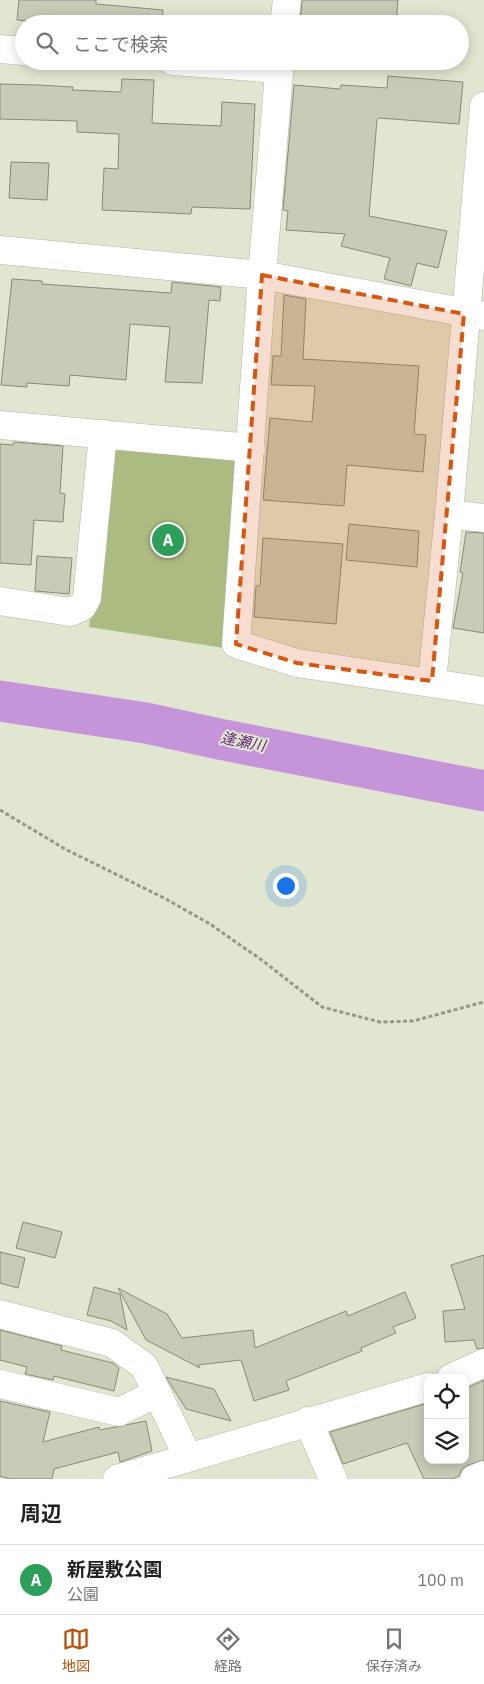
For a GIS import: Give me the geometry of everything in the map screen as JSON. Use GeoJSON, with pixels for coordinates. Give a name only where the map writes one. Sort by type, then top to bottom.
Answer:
{"type":"FeatureCollection","features":[{"type":"Feature","properties":{"kind":"street"},"geometry":{"type":"LineString","coordinates":[[285,15],[287,0]]}},
{"type":"Feature","properties":{"kind":"street"},"geometry":{"type":"LineString","coordinates":[[0,49],[15,50]]}},
{"type":"Feature","properties":{"kind":"street"},"geometry":{"type":"LineString","coordinates":[[280,70],[262,275],[236,644],[297,663],[484,691]]}},
{"type":"Feature","properties":{"kind":"street"},"geometry":{"type":"LineString","coordinates":[[432,682],[449,514],[474,315],[484,106]]}},
{"type":"Feature","properties":{"kind":"street"},"geometry":{"type":"LineString","coordinates":[[0,250],[262,275],[474,315]]}},
{"type":"Feature","properties":{"kind":"street"},"geometry":{"type":"LineString","coordinates":[[0,425],[251,448]]}},
{"type":"Feature","properties":{"kind":"street"},"geometry":{"type":"LineString","coordinates":[[0,601],[70,612],[82,607],[87,598],[103,434]]}},
{"type":"Feature","properties":{"kind":"street"},"geometry":{"type":"LineString","coordinates":[[449,514],[484,518]]}},
{"type":"Feature","properties":{"kind":"street"},"geometry":{"type":"LineString","coordinates":[[0,1314],[112,1343],[144,1366],[188,1456]]}},
{"type":"Feature","properties":{"kind":"street"},"geometry":{"type":"LineString","coordinates":[[460,1374],[484,1363]]}},
{"type":"Feature","properties":{"kind":"street"},"geometry":{"type":"LineString","coordinates":[[0,1384],[118,1412],[157,1393]]}},
{"type":"Feature","properties":{"kind":"street"},"geometry":{"type":"LineString","coordinates":[[117,1479],[188,1456],[424,1388]]}},
{"type":"Feature","properties":{"kind":"street"},"geometry":{"type":"LineString","coordinates":[[308,1421],[333,1479]]}},
{"type":"Feature","properties":{"kind":"street"},"geometry":{"type":"LineString","coordinates":[[474,1479],[484,1475]]}},
{"type":"Feature","properties":{"kind":"path"},"geometry":{"type":"LineString","coordinates":[[0,810],[65,849],[164,898],[210,924],[264,960],[322,1007],[380,1022],[413,1020],[484,1002]]}},
{"type":"Feature","properties":{"kind":"highlighted area"},"geometry":{"type":"Polygon","coordinates":[[[262,275],[464,314],[432,681],[297,663],[236,644],[262,275]]]}},
{"type":"Feature","properties":{"kind":"green space"},"geometry":{"type":"Polygon","coordinates":[[[109,441],[245,453],[231,649],[89,627],[109,441]]]}},
{"type":"Feature","properties":{"kind":"building"},"geometry":{"type":"Polygon","coordinates":[[[19,0],[96,0],[96,4],[163,10],[163,15],[18,15],[19,0]]]}},
{"type":"Feature","properties":{"kind":"building"},"geometry":{"type":"Polygon","coordinates":[[[302,0],[398,0],[397,15],[301,15],[302,0]]]}},
{"type":"Feature","properties":{"kind":"building"},"geometry":{"type":"Polygon","coordinates":[[[388,76],[463,82],[459,124],[379,118],[377,120],[369,216],[447,231],[438,268],[417,263],[411,286],[384,279],[390,258],[341,246],[345,234],[286,230],[288,211],[283,210],[294,85],[340,89],[341,85],[387,88],[388,76]]]}},
{"type":"Feature","properties":{"kind":"building"},"geometry":{"type":"Polygon","coordinates":[[[122,79],[154,80],[152,123],[221,126],[222,102],[255,104],[250,209],[192,207],[191,214],[102,210],[104,168],[118,169],[119,134],[77,132],[77,121],[0,119],[0,84],[73,87],[72,90],[121,92],[122,79]]]}},
{"type":"Feature","properties":{"kind":"building"},"geometry":{"type":"Polygon","coordinates":[[[11,162],[49,163],[47,200],[9,198],[11,162]]]}},
{"type":"Feature","properties":{"kind":"building"},"geometry":{"type":"Polygon","coordinates":[[[12,279],[42,281],[42,284],[171,293],[172,282],[221,287],[220,301],[209,300],[202,383],[165,382],[170,327],[130,324],[126,380],[70,375],[69,386],[27,383],[27,387],[1,385],[12,279]]]}},
{"type":"Feature","properties":{"kind":"building"},"geometry":{"type":"Polygon","coordinates":[[[284,295],[306,299],[303,359],[419,366],[414,434],[426,435],[423,472],[347,465],[344,506],[263,500],[270,418],[312,422],[315,386],[271,385],[273,356],[281,356],[284,295]]]}},
{"type":"Feature","properties":{"kind":"building"},"geometry":{"type":"Polygon","coordinates":[[[14,442],[63,446],[60,493],[65,494],[63,522],[34,520],[31,565],[0,563],[0,444],[13,445],[14,442]]]}},
{"type":"Feature","properties":{"kind":"building"},"geometry":{"type":"Polygon","coordinates":[[[349,524],[419,531],[417,567],[346,560],[349,524]]]}},
{"type":"Feature","properties":{"kind":"building"},"geometry":{"type":"Polygon","coordinates":[[[466,532],[484,533],[484,633],[453,628],[463,573],[460,572],[466,532]]]}},
{"type":"Feature","properties":{"kind":"building"},"geometry":{"type":"Polygon","coordinates":[[[263,538],[343,544],[336,624],[254,617],[256,586],[260,586],[263,538]]]}},
{"type":"Feature","properties":{"kind":"building"},"geometry":{"type":"Polygon","coordinates":[[[37,556],[72,558],[69,594],[35,591],[37,556]]]}},
{"type":"Feature","properties":{"kind":"building"},"geometry":{"type":"Polygon","coordinates":[[[23,1222],[62,1232],[55,1258],[16,1248],[23,1222]]]}},
{"type":"Feature","properties":{"kind":"building"},"geometry":{"type":"Polygon","coordinates":[[[0,1252],[25,1258],[18,1288],[0,1283],[0,1252]]]}},
{"type":"Feature","properties":{"kind":"building"},"geometry":{"type":"Polygon","coordinates":[[[484,1255],[484,1348],[477,1349],[474,1340],[445,1342],[443,1311],[465,1309],[451,1265],[484,1255]]]}},
{"type":"Feature","properties":{"kind":"building"},"geometry":{"type":"Polygon","coordinates":[[[94,1287],[120,1294],[127,1330],[111,1321],[87,1315],[94,1287]]]}},
{"type":"Feature","properties":{"kind":"building"},"geometry":{"type":"Polygon","coordinates":[[[118,1288],[167,1314],[182,1338],[253,1330],[255,1348],[346,1311],[348,1316],[405,1292],[416,1318],[393,1327],[396,1333],[361,1348],[362,1351],[286,1381],[289,1390],[254,1401],[241,1360],[198,1365],[200,1368],[146,1340],[118,1288]]]}},
{"type":"Feature","properties":{"kind":"building"},"geometry":{"type":"Polygon","coordinates":[[[0,1330],[62,1346],[61,1350],[113,1363],[119,1368],[114,1391],[54,1376],[53,1380],[25,1374],[27,1367],[0,1360],[0,1330]]]}},
{"type":"Feature","properties":{"kind":"building"},"geometry":{"type":"Polygon","coordinates":[[[166,1377],[214,1389],[231,1421],[186,1409],[166,1377]]]}},
{"type":"Feature","properties":{"kind":"building"},"geometry":{"type":"Polygon","coordinates":[[[484,1380],[484,1460],[468,1465],[462,1469],[459,1476],[452,1479],[424,1479],[407,1443],[343,1464],[330,1432],[424,1404],[424,1464],[469,1464],[469,1387],[484,1380]]]}},
{"type":"Feature","properties":{"kind":"building"},"geometry":{"type":"Polygon","coordinates":[[[0,1401],[50,1412],[43,1442],[99,1427],[100,1430],[146,1421],[152,1451],[120,1462],[118,1452],[54,1469],[52,1479],[10,1479],[0,1476],[0,1401]]]}},
{"type":"Feature","properties":{"kind":"waterway","name":"逢瀬川"},"geometry":{"type":"LineString","coordinates":[[0,701],[146,723],[484,791]]}},
{"type":"Feature","properties":{"kind":"place","name":"新屋敷公園"},"geometry":{"type":"Point","coordinates":[168,540]}}]}
